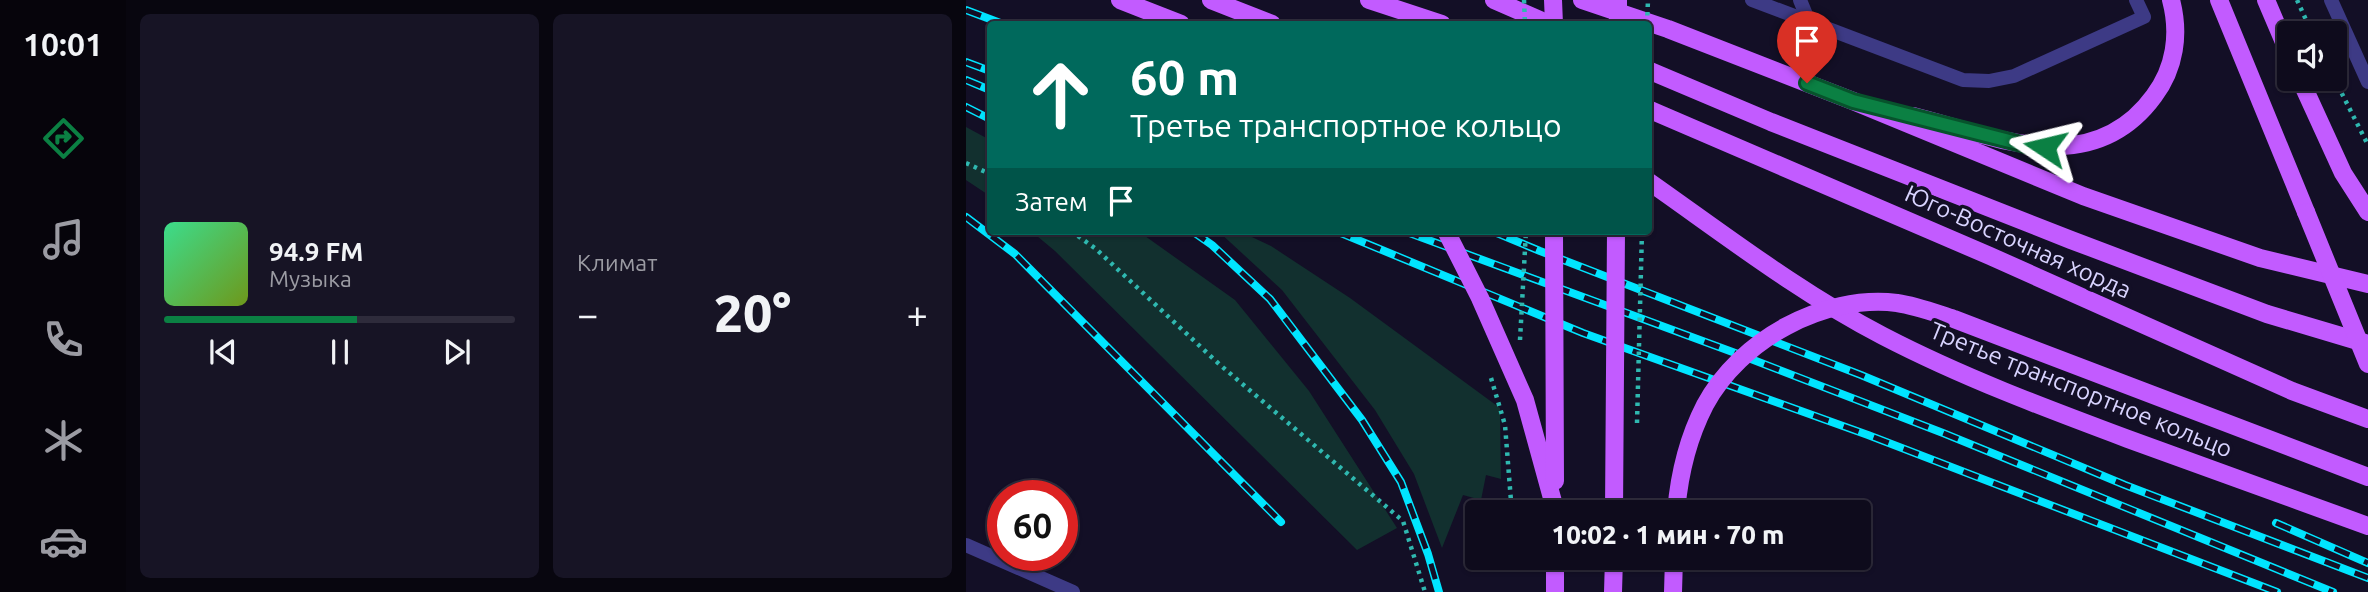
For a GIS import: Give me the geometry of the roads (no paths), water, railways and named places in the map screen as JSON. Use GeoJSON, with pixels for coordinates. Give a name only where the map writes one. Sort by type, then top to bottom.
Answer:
{"type":"FeatureCollection","features":[{"type":"Feature","properties":{"kind":"main road"},"geometry":{"type":"LineString","coordinates":[[1120,0],[1173,21]]}},
{"type":"Feature","properties":{"kind":"main road"},"geometry":{"type":"LineString","coordinates":[[1211,0],[1264,21]]}},
{"type":"Feature","properties":{"kind":"main road"},"geometry":{"type":"LineString","coordinates":[[1352,0],[1398,21]]}},
{"type":"Feature","properties":{"kind":"main road"},"geometry":{"type":"LineString","coordinates":[[1368,0],[1433,21]]}},
{"type":"Feature","properties":{"kind":"main road"},"geometry":{"type":"LineString","coordinates":[[1494,0],[1544,21]]}},
{"type":"Feature","properties":{"kind":"main road"},"geometry":{"type":"LineString","coordinates":[[1551,21],[1553,0]]}},
{"type":"Feature","properties":{"kind":"main road"},"geometry":{"type":"LineString","coordinates":[[1583,0],[1645,21]]}},
{"type":"Feature","properties":{"kind":"main road"},"geometry":{"type":"LineString","coordinates":[[1618,21],[1617,0],[1646,12],[1668,29]]}},
{"type":"Feature","properties":{"kind":"main road"},"geometry":{"type":"LineString","coordinates":[[1853,101],[2029,146],[2060,148],[2088,144],[2110,136],[2134,120],[2164,82],[2173,60],[2176,36],[2171,0]]}},
{"type":"Feature","properties":{"kind":"main road"},"geometry":{"type":"LineString","coordinates":[[2219,0],[2368,364]]}},
{"type":"Feature","properties":{"kind":"main road"},"geometry":{"type":"LineString","coordinates":[[2266,0],[2277,25]]}},
{"type":"Feature","properties":{"kind":"main road"},"geometry":{"type":"LineString","coordinates":[[1652,24],[1853,101],[2083,197],[2260,258],[2368,284]]}},
{"type":"Feature","properties":{"kind":"main road","name":"Юго-Восточная хорда"},"geometry":{"type":"LineString","coordinates":[[1652,72],[1771,122],[2071,240],[2267,314],[2368,344]]}},
{"type":"Feature","properties":{"kind":"main road"},"geometry":{"type":"LineString","coordinates":[[2305,91],[2343,173],[2368,212]]}},
{"type":"Feature","properties":{"kind":"main road","name":"Юго-Восточная хорда"},"geometry":{"type":"LineString","coordinates":[[1652,110],[2292,391],[2368,419]]}},
{"type":"Feature","properties":{"kind":"main road","name":"Третье транспортное кольцо"},"geometry":{"type":"LineString","coordinates":[[1652,184],[1834,309],[1883,336],[1999,390],[2368,526]]}},
{"type":"Feature","properties":{"kind":"main road"},"geometry":{"type":"LineString","coordinates":[[1652,194],[1778,272]]}},
{"type":"Feature","properties":{"kind":"main road"},"geometry":{"type":"LineString","coordinates":[[1448,235],[1480,298],[1525,400],[1552,500]]}},
{"type":"Feature","properties":{"kind":"main road"},"geometry":{"type":"LineString","coordinates":[[1554,235],[1555,500]]}},
{"type":"Feature","properties":{"kind":"main road"},"geometry":{"type":"LineString","coordinates":[[1614,500],[1616,235]]}},
{"type":"Feature","properties":{"kind":"main road"},"geometry":{"type":"LineString","coordinates":[[1677,500],[1685,454],[1706,402],[1744,357],[1789,324],[1842,306],[1865,303],[1896,303],[1954,319],[2368,477]]}},
{"type":"Feature","properties":{"kind":"main road"},"geometry":{"type":"LineString","coordinates":[[1555,570],[1555,592]]}},
{"type":"Feature","properties":{"kind":"main road"},"geometry":{"type":"LineString","coordinates":[[1613,592],[1614,570]]}},
{"type":"Feature","properties":{"kind":"main road"},"geometry":{"type":"LineString","coordinates":[[1673,592],[1674,570]]}},
{"type":"Feature","properties":{"kind":"lane"},"geometry":{"type":"LineString","coordinates":[[1752,0],[1963,80],[1989,82],[2014,76],[2144,17],[2136,0]]}},
{"type":"Feature","properties":{"kind":"lane"},"geometry":{"type":"LineString","coordinates":[[1800,0],[1809,22]]}},
{"type":"Feature","properties":{"kind":"lane"},"geometry":{"type":"LineString","coordinates":[[2331,0],[2368,82]]}},
{"type":"Feature","properties":{"kind":"lane"},"geometry":{"type":"LineString","coordinates":[[966,545],[1073,592]]}},
{"type":"Feature","properties":{"kind":"railway"},"geometry":{"type":"LineString","coordinates":[[966,10],[995,21]]}},
{"type":"Feature","properties":{"kind":"railway"},"geometry":{"type":"LineString","coordinates":[[966,62],[987,70]]}},
{"type":"Feature","properties":{"kind":"railway"},"geometry":{"type":"LineString","coordinates":[[966,80],[987,89]]}},
{"type":"Feature","properties":{"kind":"railway"},"geometry":{"type":"LineString","coordinates":[[966,107],[987,118]]}},
{"type":"Feature","properties":{"kind":"railway"},"geometry":{"type":"LineString","coordinates":[[966,217],[987,233]]}},
{"type":"Feature","properties":{"kind":"railway"},"geometry":{"type":"LineString","coordinates":[[990,235],[1015,254],[1281,522]]}},
{"type":"Feature","properties":{"kind":"railway"},"geometry":{"type":"LineString","coordinates":[[1198,235],[1270,299],[1362,420],[1401,482],[1439,592]]}},
{"type":"Feature","properties":{"kind":"railway"},"geometry":{"type":"LineString","coordinates":[[1346,235],[1583,333],[1868,435],[2277,592]]}},
{"type":"Feature","properties":{"kind":"railway"},"geometry":{"type":"LineString","coordinates":[[1415,235],[1943,433],[2333,592]]}},
{"type":"Feature","properties":{"kind":"railway"},"geometry":{"type":"LineString","coordinates":[[1502,235],[1861,375],[2125,485],[2368,578]]}},
{"type":"Feature","properties":{"kind":"railway"},"geometry":{"type":"LineString","coordinates":[[2276,523],[2368,563]]}}]}
